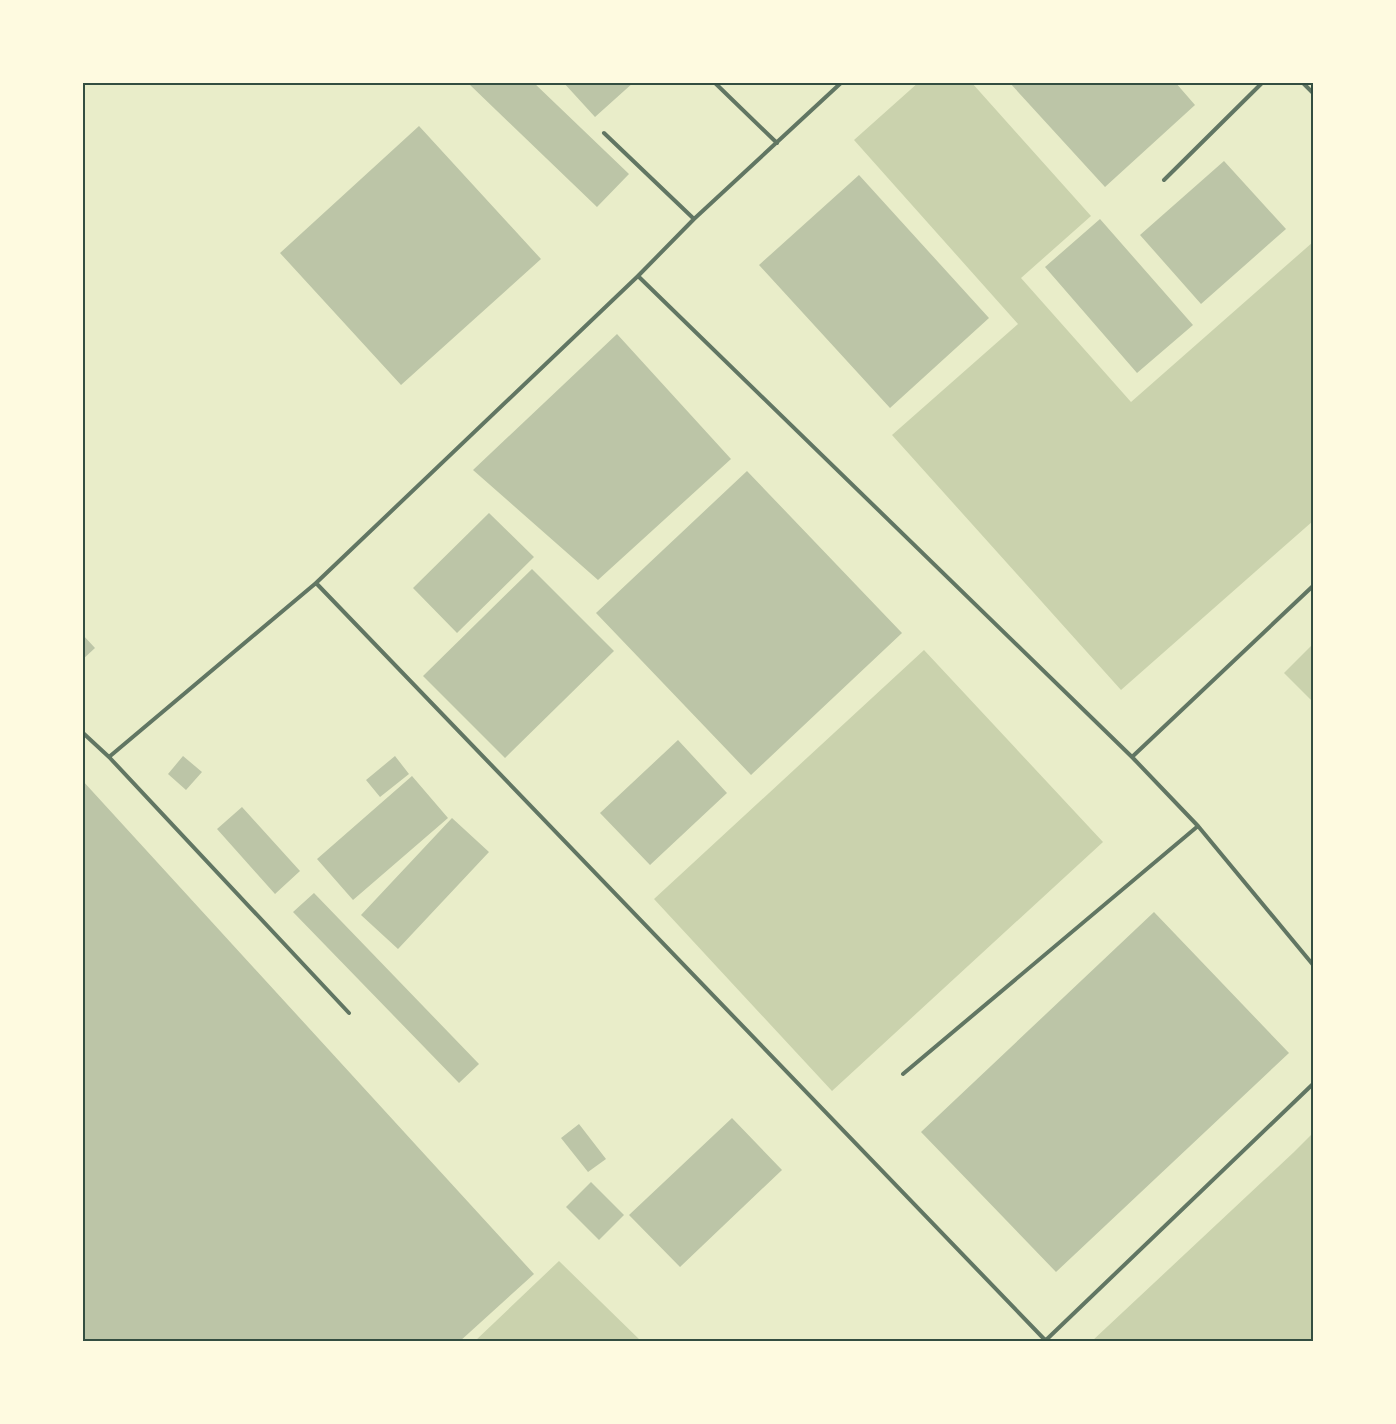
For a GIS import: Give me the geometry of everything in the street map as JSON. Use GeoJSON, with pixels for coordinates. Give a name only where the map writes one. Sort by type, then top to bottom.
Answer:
{"type":"FeatureCollection","features":[{"type":"Feature","properties":{"kind":"lane"},"geometry":{"type":"LineString","coordinates":[[714,82],[777,142]]}},
{"type":"Feature","properties":{"kind":"lane"},"geometry":{"type":"LineString","coordinates":[[110,757],[316,583],[638,276],[694,219],[842,82]]}},
{"type":"Feature","properties":{"kind":"lane"},"geometry":{"type":"LineString","coordinates":[[1164,180],[1263,82]]}},
{"type":"Feature","properties":{"kind":"lane"},"geometry":{"type":"LineString","coordinates":[[1302,82],[1314,94]]}},
{"type":"Feature","properties":{"kind":"lane"},"geometry":{"type":"LineString","coordinates":[[604,133],[694,219]]}},
{"type":"Feature","properties":{"kind":"lane"},"geometry":{"type":"LineString","coordinates":[[638,276],[1132,757],[1198,826],[1314,966]]}},
{"type":"Feature","properties":{"kind":"lane"},"geometry":{"type":"LineString","coordinates":[[316,583],[1046,1341],[1314,1082]]}},
{"type":"Feature","properties":{"kind":"lane"},"geometry":{"type":"LineString","coordinates":[[1132,757],[1314,585]]}},
{"type":"Feature","properties":{"kind":"lane"},"geometry":{"type":"LineString","coordinates":[[82,732],[110,757],[349,1013]]}},
{"type":"Feature","properties":{"kind":"lane"},"geometry":{"type":"LineString","coordinates":[[903,1074],[1198,826]]}},
{"type":"Feature","properties":{"kind":"green space"},"geometry":{"type":"Polygon","coordinates":[[[919,82],[972,83],[1091,216],[1021,278],[1131,402],[1313,242],[1313,521],[1121,690],[892,435],[1018,324],[854,140],[919,82]]]}},
{"type":"Feature","properties":{"kind":"green space"},"geometry":{"type":"Polygon","coordinates":[[[1313,644],[1313,702],[1284,673],[1313,644]]]}},
{"type":"Feature","properties":{"kind":"green space"},"geometry":{"type":"Polygon","coordinates":[[[924,650],[1103,842],[832,1091],[654,899],[924,650]]]}},
{"type":"Feature","properties":{"kind":"green space"},"geometry":{"type":"Polygon","coordinates":[[[1313,1133],[1313,1341],[1092,1341],[1294,1152],[1313,1133]]]}},
{"type":"Feature","properties":{"kind":"green space"},"geometry":{"type":"Polygon","coordinates":[[[559,1261],[641,1341],[475,1341],[559,1261]]]}},
{"type":"Feature","properties":{"kind":"building"},"geometry":{"type":"Polygon","coordinates":[[[471,82],[533,82],[629,174],[597,207],[469,84],[471,82]]]}},
{"type":"Feature","properties":{"kind":"building"},"geometry":{"type":"Polygon","coordinates":[[[563,82],[634,82],[595,117],[563,82]]]}},
{"type":"Feature","properties":{"kind":"building"},"geometry":{"type":"Polygon","coordinates":[[[1009,82],[1175,82],[1195,105],[1105,187],[1009,82]]]}},
{"type":"Feature","properties":{"kind":"building"},"geometry":{"type":"Polygon","coordinates":[[[419,126],[541,259],[401,385],[280,253],[419,126]]]}},
{"type":"Feature","properties":{"kind":"building"},"geometry":{"type":"Polygon","coordinates":[[[1224,161],[1286,229],[1201,304],[1140,235],[1224,161]]]}},
{"type":"Feature","properties":{"kind":"building"},"geometry":{"type":"Polygon","coordinates":[[[859,175],[989,318],[890,408],[759,265],[859,175]]]}},
{"type":"Feature","properties":{"kind":"building"},"geometry":{"type":"Polygon","coordinates":[[[1100,219],[1193,325],[1137,373],[1045,267],[1100,219]]]}},
{"type":"Feature","properties":{"kind":"building"},"geometry":{"type":"Polygon","coordinates":[[[617,334],[731,459],[598,580],[473,470],[617,334]]]}},
{"type":"Feature","properties":{"kind":"building"},"geometry":{"type":"Polygon","coordinates":[[[747,471],[902,633],[751,775],[596,613],[747,471]]]}},
{"type":"Feature","properties":{"kind":"building"},"geometry":{"type":"Polygon","coordinates":[[[489,513],[534,557],[457,633],[413,588],[489,513]]]}},
{"type":"Feature","properties":{"kind":"building"},"geometry":{"type":"Polygon","coordinates":[[[532,569],[614,651],[505,758],[423,676],[532,569]]]}},
{"type":"Feature","properties":{"kind":"building"},"geometry":{"type":"Polygon","coordinates":[[[82,634],[95,648],[82,660],[82,634]]]}},
{"type":"Feature","properties":{"kind":"building"},"geometry":{"type":"Polygon","coordinates":[[[678,740],[727,793],[650,865],[600,813],[678,740]]]}},
{"type":"Feature","properties":{"kind":"building"},"geometry":{"type":"Polygon","coordinates":[[[183,756],[202,772],[186,790],[168,774],[183,756]]]}},
{"type":"Feature","properties":{"kind":"building"},"geometry":{"type":"Polygon","coordinates":[[[395,756],[409,774],[380,797],[366,780],[395,756]]]}},
{"type":"Feature","properties":{"kind":"building"},"geometry":{"type":"Polygon","coordinates":[[[412,776],[448,818],[353,900],[317,859],[412,776]]]}},
{"type":"Feature","properties":{"kind":"building"},"geometry":{"type":"Polygon","coordinates":[[[82,780],[534,1274],[459,1342],[82,1342],[82,780]]]}},
{"type":"Feature","properties":{"kind":"building"},"geometry":{"type":"Polygon","coordinates":[[[242,807],[300,871],[275,894],[217,829],[242,807]]]}},
{"type":"Feature","properties":{"kind":"building"},"geometry":{"type":"Polygon","coordinates":[[[452,818],[489,852],[398,949],[361,915],[452,818]]]}},
{"type":"Feature","properties":{"kind":"building"},"geometry":{"type":"Polygon","coordinates":[[[314,893],[479,1064],[459,1083],[293,912],[314,893]]]}},
{"type":"Feature","properties":{"kind":"building"},"geometry":{"type":"Polygon","coordinates":[[[1154,912],[1289,1053],[1056,1272],[921,1132],[1154,912]]]}},
{"type":"Feature","properties":{"kind":"building"},"geometry":{"type":"Polygon","coordinates":[[[732,1118],[782,1170],[680,1267],[629,1215],[732,1118]]]}},
{"type":"Feature","properties":{"kind":"building"},"geometry":{"type":"Polygon","coordinates":[[[579,1124],[606,1159],[588,1172],[561,1138],[579,1124]]]}},
{"type":"Feature","properties":{"kind":"building"},"geometry":{"type":"Polygon","coordinates":[[[591,1182],[624,1215],[599,1240],[566,1207],[591,1182]]]}}]}
